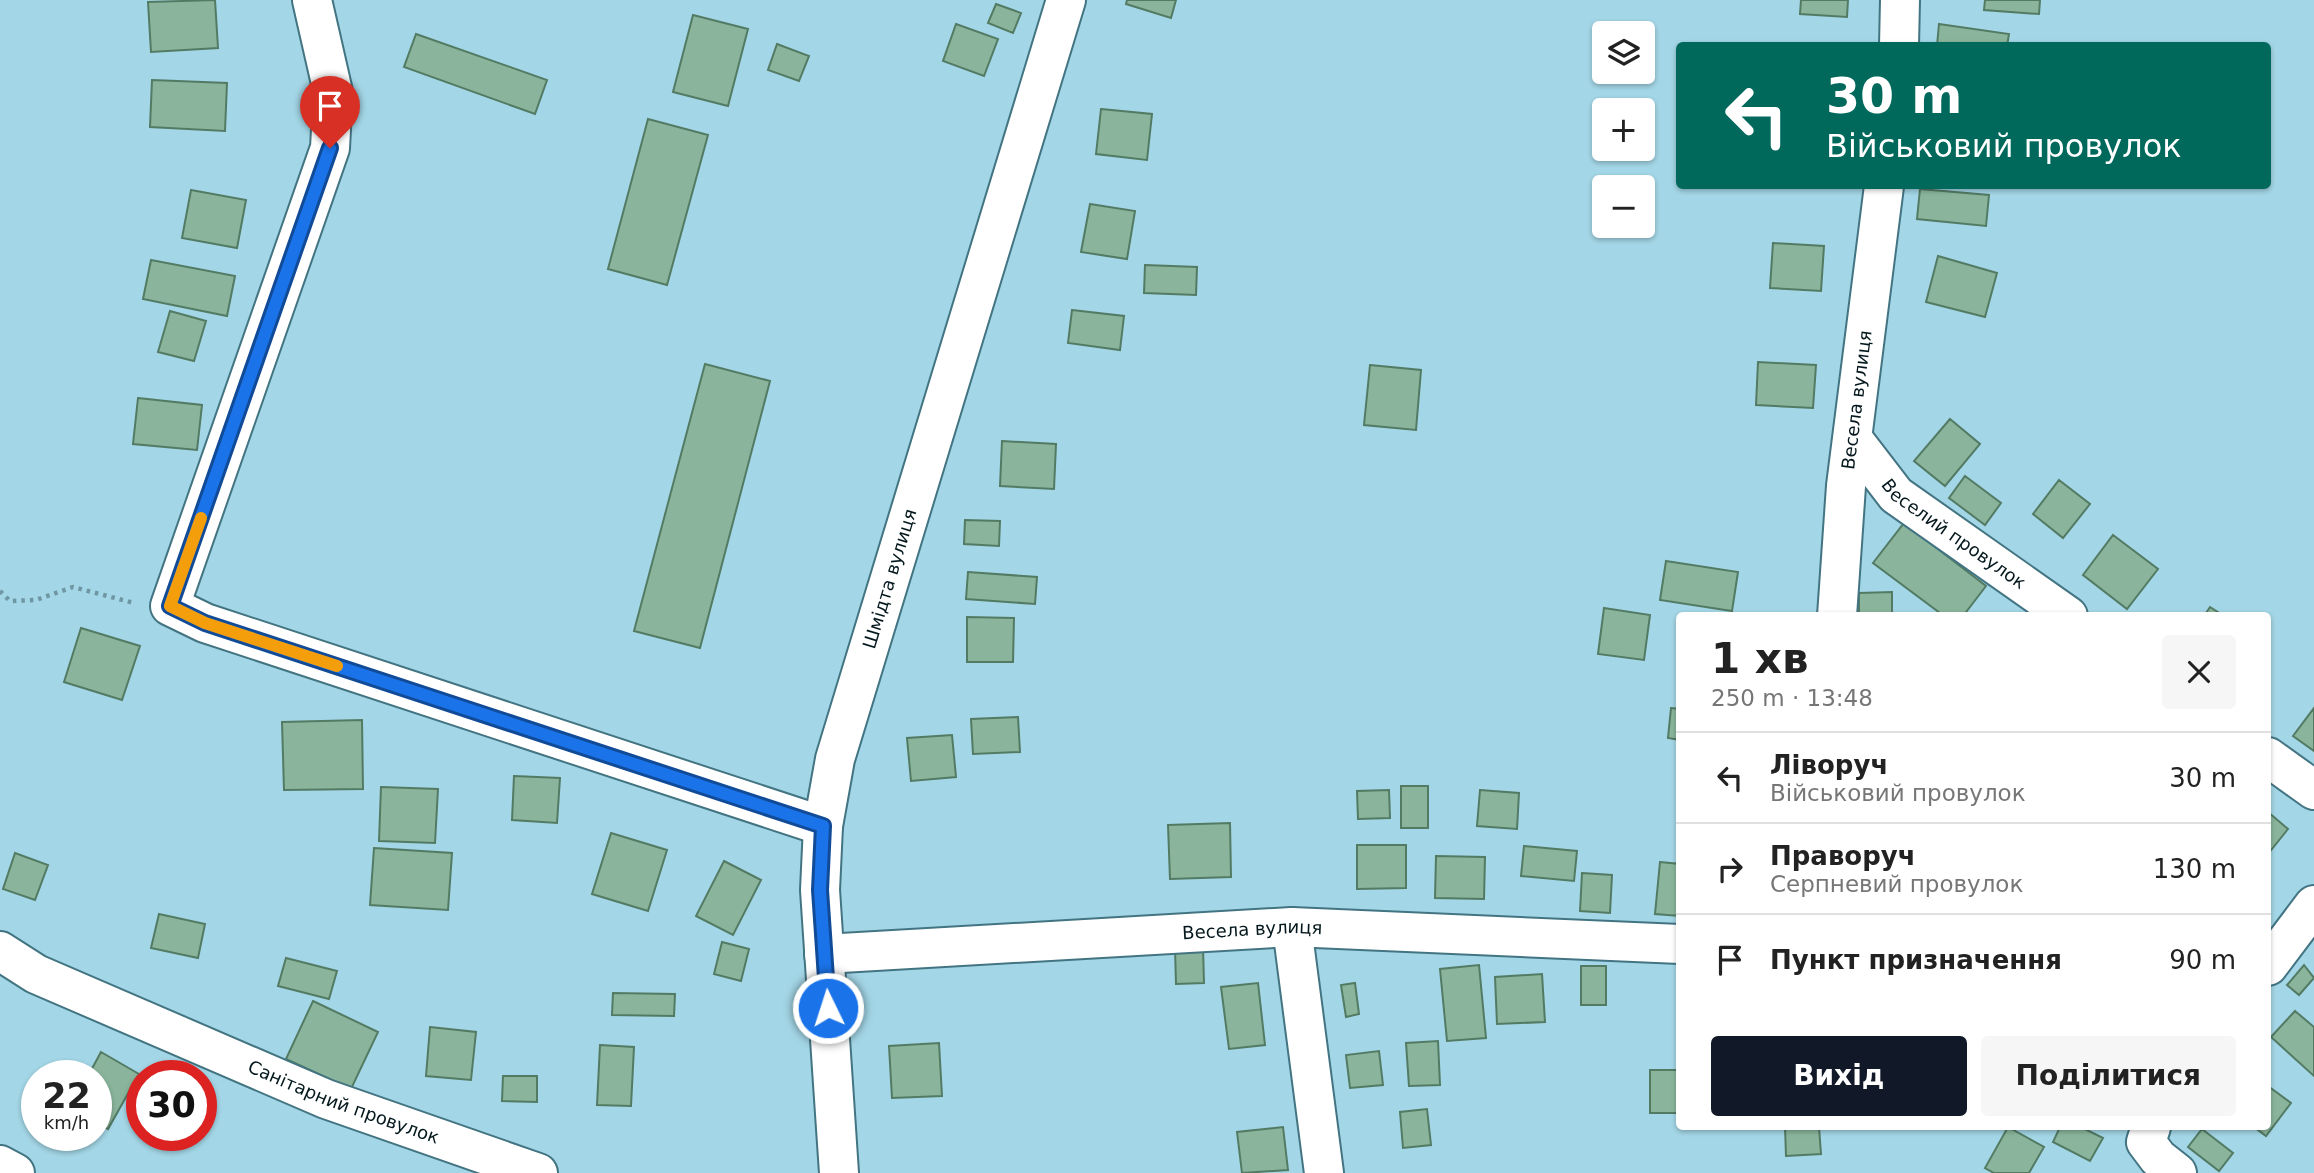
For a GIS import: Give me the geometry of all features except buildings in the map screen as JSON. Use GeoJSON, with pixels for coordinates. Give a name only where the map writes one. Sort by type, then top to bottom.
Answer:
{"type":"FeatureCollection","features":[{"type":"Feature","properties":{"kind":"street"},"geometry":{"type":"LineString","coordinates":[[312,0],[332,92],[330,148],[170,606],[205,623],[823,826]]}},
{"type":"Feature","properties":{"kind":"street","name":"Шмідта вулиця"},"geometry":{"type":"LineString","coordinates":[[839,1173],[820,890],[823,826],[835,759],[1066,0]]}},
{"type":"Feature","properties":{"kind":"street"},"geometry":{"type":"LineString","coordinates":[[1899,42],[1900,0]]}},
{"type":"Feature","properties":{"kind":"street","name":"Весела вулиця"},"geometry":{"type":"LineString","coordinates":[[1837,612],[1853,439],[1884,189]]}},
{"type":"Feature","properties":{"kind":"street","name":"Веселий провулок"},"geometry":{"type":"LineString","coordinates":[[1853,439],[1896,495],[2062,612]]}},
{"type":"Feature","properties":{"kind":"street"},"geometry":{"type":"LineString","coordinates":[[2271,759],[2314,790]]}},
{"type":"Feature","properties":{"kind":"street"},"geometry":{"type":"LineString","coordinates":[[2271,962],[2314,905]]}},
{"type":"Feature","properties":{"kind":"street"},"geometry":{"type":"LineString","coordinates":[[1292,927],[1324,1173]]}},
{"type":"Feature","properties":{"kind":"street","name":"Весела вулиця"},"geometry":{"type":"LineString","coordinates":[[824,954],[1292,927],[1676,944]]}},
{"type":"Feature","properties":{"kind":"street","name":"Санітарний провулок"},"geometry":{"type":"LineString","coordinates":[[0,951],[36,974],[326,1099],[538,1173]]}},
{"type":"Feature","properties":{"kind":"street"},"geometry":{"type":"LineString","coordinates":[[2150,1130],[2147,1142],[2158,1158],[2177,1173]]}},
{"type":"Feature","properties":{"kind":"street"},"geometry":{"type":"LineString","coordinates":[[0,1165],[15,1173]]}},
{"type":"Feature","properties":{"kind":"path"},"geometry":{"type":"LineString","coordinates":[[0,591],[10,601],[36,600],[73,587],[124,603],[170,606]]}},
{"type":"Feature","properties":{"kind":"slow traffic"},"geometry":{"type":"LineString","coordinates":[[201,518],[170,606],[205,623],[337,666]]}},
{"type":"Feature","properties":{"kind":"route"},"geometry":{"type":"LineString","coordinates":[[330,148],[170,606],[205,623],[823,826],[820,890],[828,1008]]}}]}
